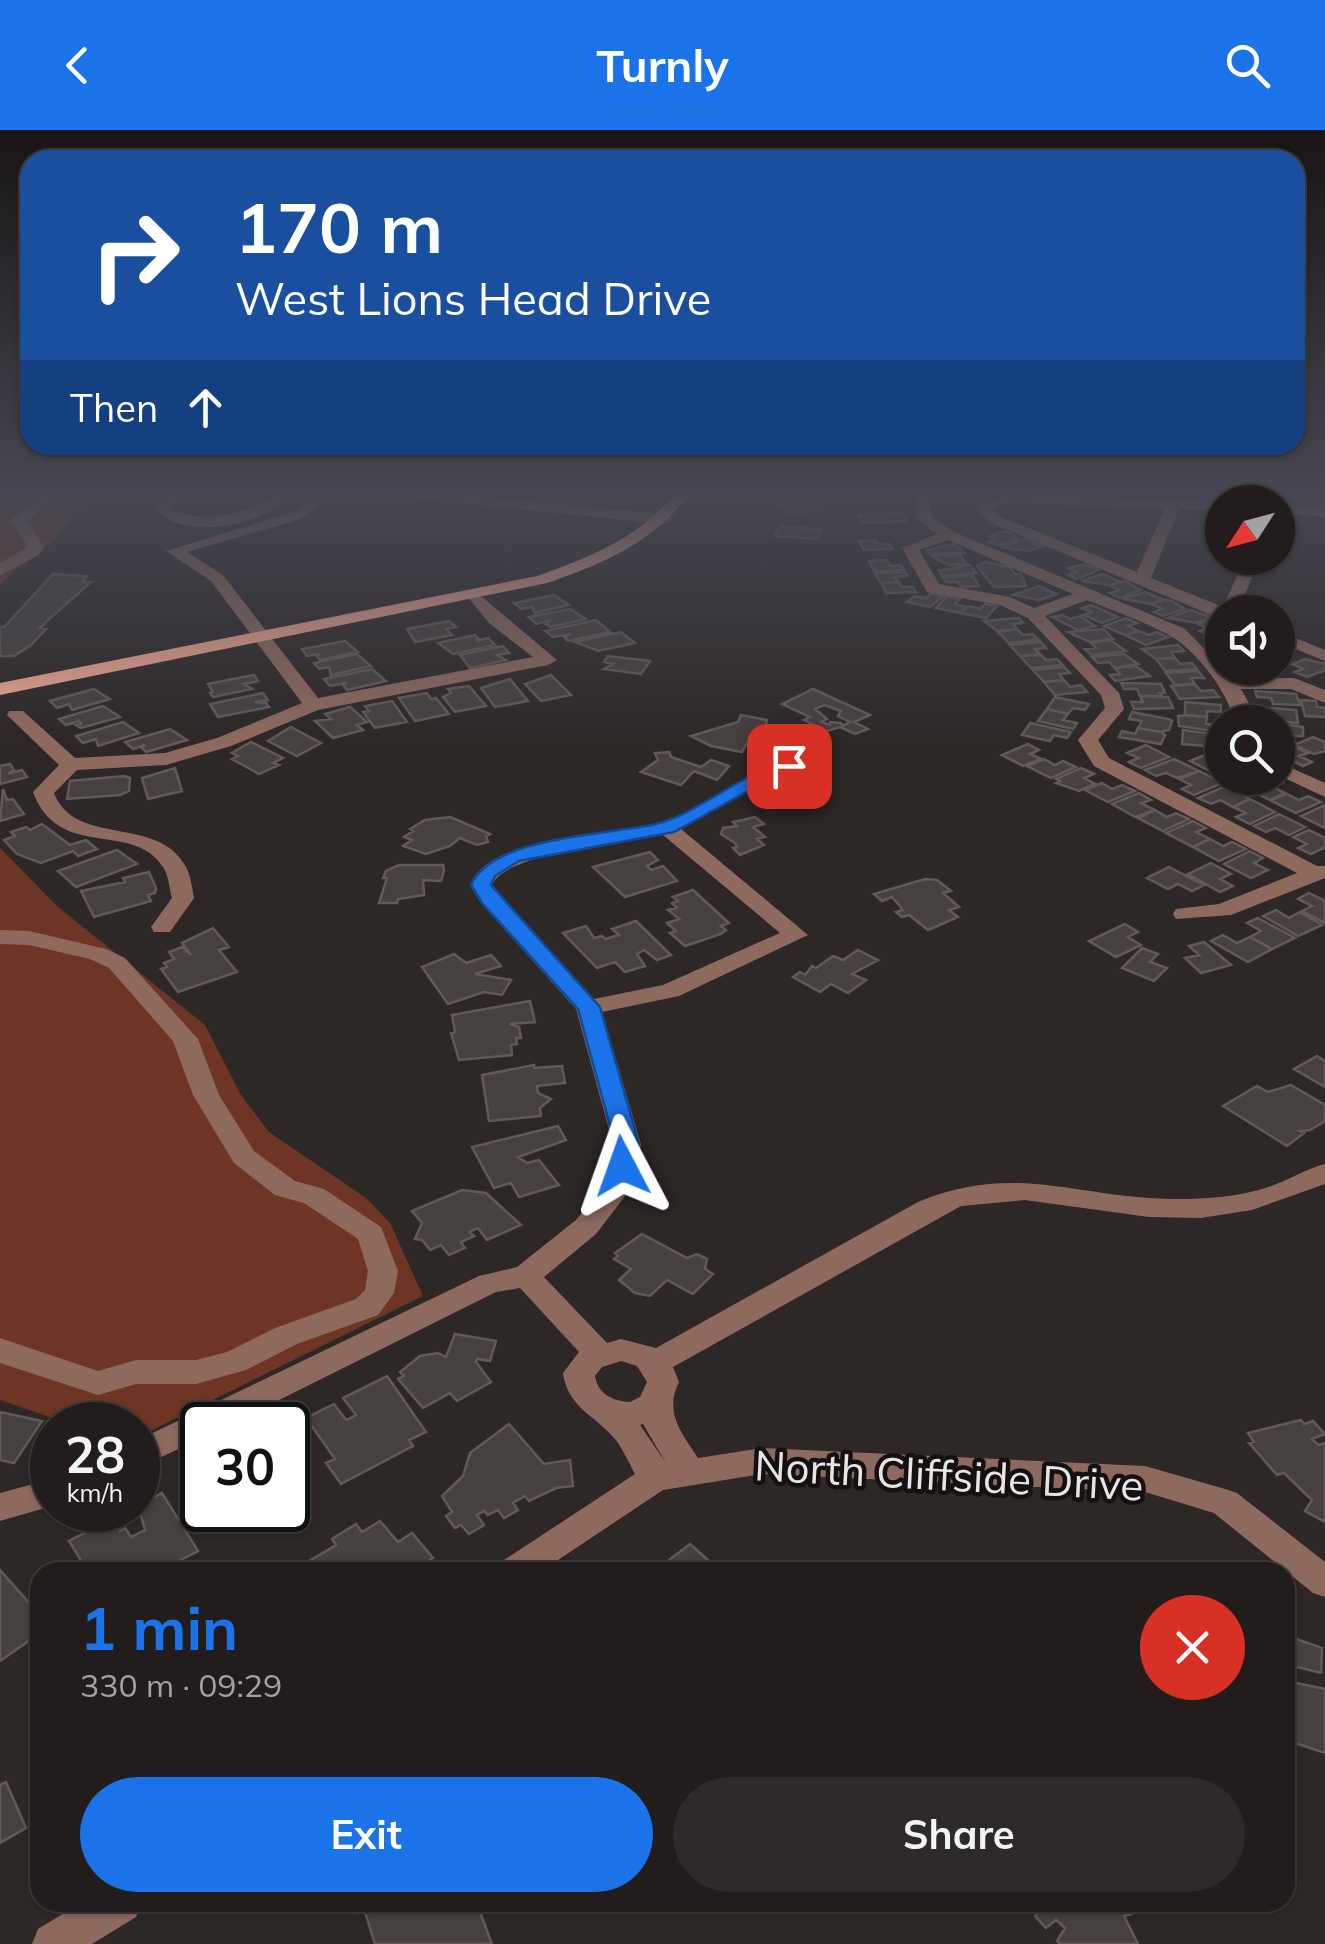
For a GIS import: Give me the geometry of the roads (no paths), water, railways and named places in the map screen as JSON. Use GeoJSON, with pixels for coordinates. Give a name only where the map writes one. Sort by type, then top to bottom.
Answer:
{"type":"FeatureCollection","features":[{"type":"Feature","properties":{"kind":"main road"},"geometry":{"type":"LineString","coordinates":[[0,689],[475,596],[546,576]]}},
{"type":"Feature","properties":{"kind":"street"},"geometry":{"type":"LineString","coordinates":[[212,576],[313,706]]}},
{"type":"Feature","properties":{"kind":"street"},"geometry":{"type":"LineString","coordinates":[[927,576],[934,588],[1004,602],[1034,614],[1110,693],[1115,710],[1088,740],[1101,762],[1319,872]]}},
{"type":"Feature","properties":{"kind":"street"},"geometry":{"type":"LineString","coordinates":[[1045,576],[1179,633],[1205,660]]}},
{"type":"Feature","properties":{"kind":"street"},"geometry":{"type":"LineString","coordinates":[[1136,576],[1205,605]]}},
{"type":"Feature","properties":{"kind":"street"},"geometry":{"type":"LineString","coordinates":[[1142,580],[1143,576]]}},
{"type":"Feature","properties":{"kind":"street"},"geometry":{"type":"LineString","coordinates":[[1034,614],[1088,594]]}},
{"type":"Feature","properties":{"kind":"street"},"geometry":{"type":"LineString","coordinates":[[16,715],[56,755],[71,764],[166,759],[196,752],[313,706],[548,660],[494,619],[475,596]]}},
{"type":"Feature","properties":{"kind":"street"},"geometry":{"type":"LineString","coordinates":[[1295,643],[1325,656]]}},
{"type":"Feature","properties":{"kind":"street"},"geometry":{"type":"LineString","coordinates":[[1295,683],[1325,696]]}},
{"type":"Feature","properties":{"kind":"street"},"geometry":{"type":"LineString","coordinates":[[71,764],[43,792],[46,809],[60,822],[152,846],[174,865],[183,898],[162,927]]}},
{"type":"Feature","properties":{"kind":"street"},"geometry":{"type":"LineString","coordinates":[[160,1444],[489,1284],[526,1276],[586,1228],[618,1188],[627,1144],[588,1007],[489,898],[481,885],[486,873],[513,856],[667,828],[760,777],[789,766]]}},
{"type":"Feature","properties":{"kind":"street"},"geometry":{"type":"LineString","coordinates":[[1295,774],[1320,784]]}},
{"type":"Feature","properties":{"kind":"street"},"geometry":{"type":"LineString","coordinates":[[588,1007],[670,992],[796,934],[667,828]]}},
{"type":"Feature","properties":{"kind":"street"},"geometry":{"type":"LineString","coordinates":[[1184,914],[1223,910],[1319,872]]}},
{"type":"Feature","properties":{"kind":"street"},"geometry":{"type":"LineString","coordinates":[[0,937],[29,938],[98,954],[117,963],[184,1039],[206,1095],[244,1157],[285,1188],[314,1196],[371,1234],[382,1271],[379,1293],[366,1307],[286,1336],[235,1362],[196,1372],[136,1372],[98,1383],[24,1361],[0,1349]]}},
{"type":"Feature","properties":{"kind":"street"},"geometry":{"type":"LineString","coordinates":[[655,1362],[928,1209],[960,1196],[1024,1188],[1124,1205],[1204,1208],[1276,1195],[1325,1173]]}},
{"type":"Feature","properties":{"kind":"street"},"geometry":{"type":"LineString","coordinates":[[526,1276],[600,1355]]}},
{"type":"Feature","properties":{"kind":"street"},"geometry":{"type":"LineString","coordinates":[[634,1351],[655,1362],[664,1382],[655,1402],[672,1475],[626,1430],[583,1397],[579,1386],[585,1366],[600,1355],[634,1351]]}},
{"type":"Feature","properties":{"kind":"street"},"geometry":{"type":"LineString","coordinates":[[604,1412],[632,1413],[655,1402]]}},
{"type":"Feature","properties":{"kind":"street","name":"North Cliffside Drive"},"geometry":{"type":"LineString","coordinates":[[530,1562],[672,1475],[762,1461],[1145,1478],[1225,1504],[1325,1582]]}},
{"type":"Feature","properties":{"kind":"street"},"geometry":{"type":"LineString","coordinates":[[0,1507],[30,1499]]}},
{"type":"Feature","properties":{"kind":"street"},"geometry":{"type":"LineString","coordinates":[[53,1944],[105,1912]]}}]}
